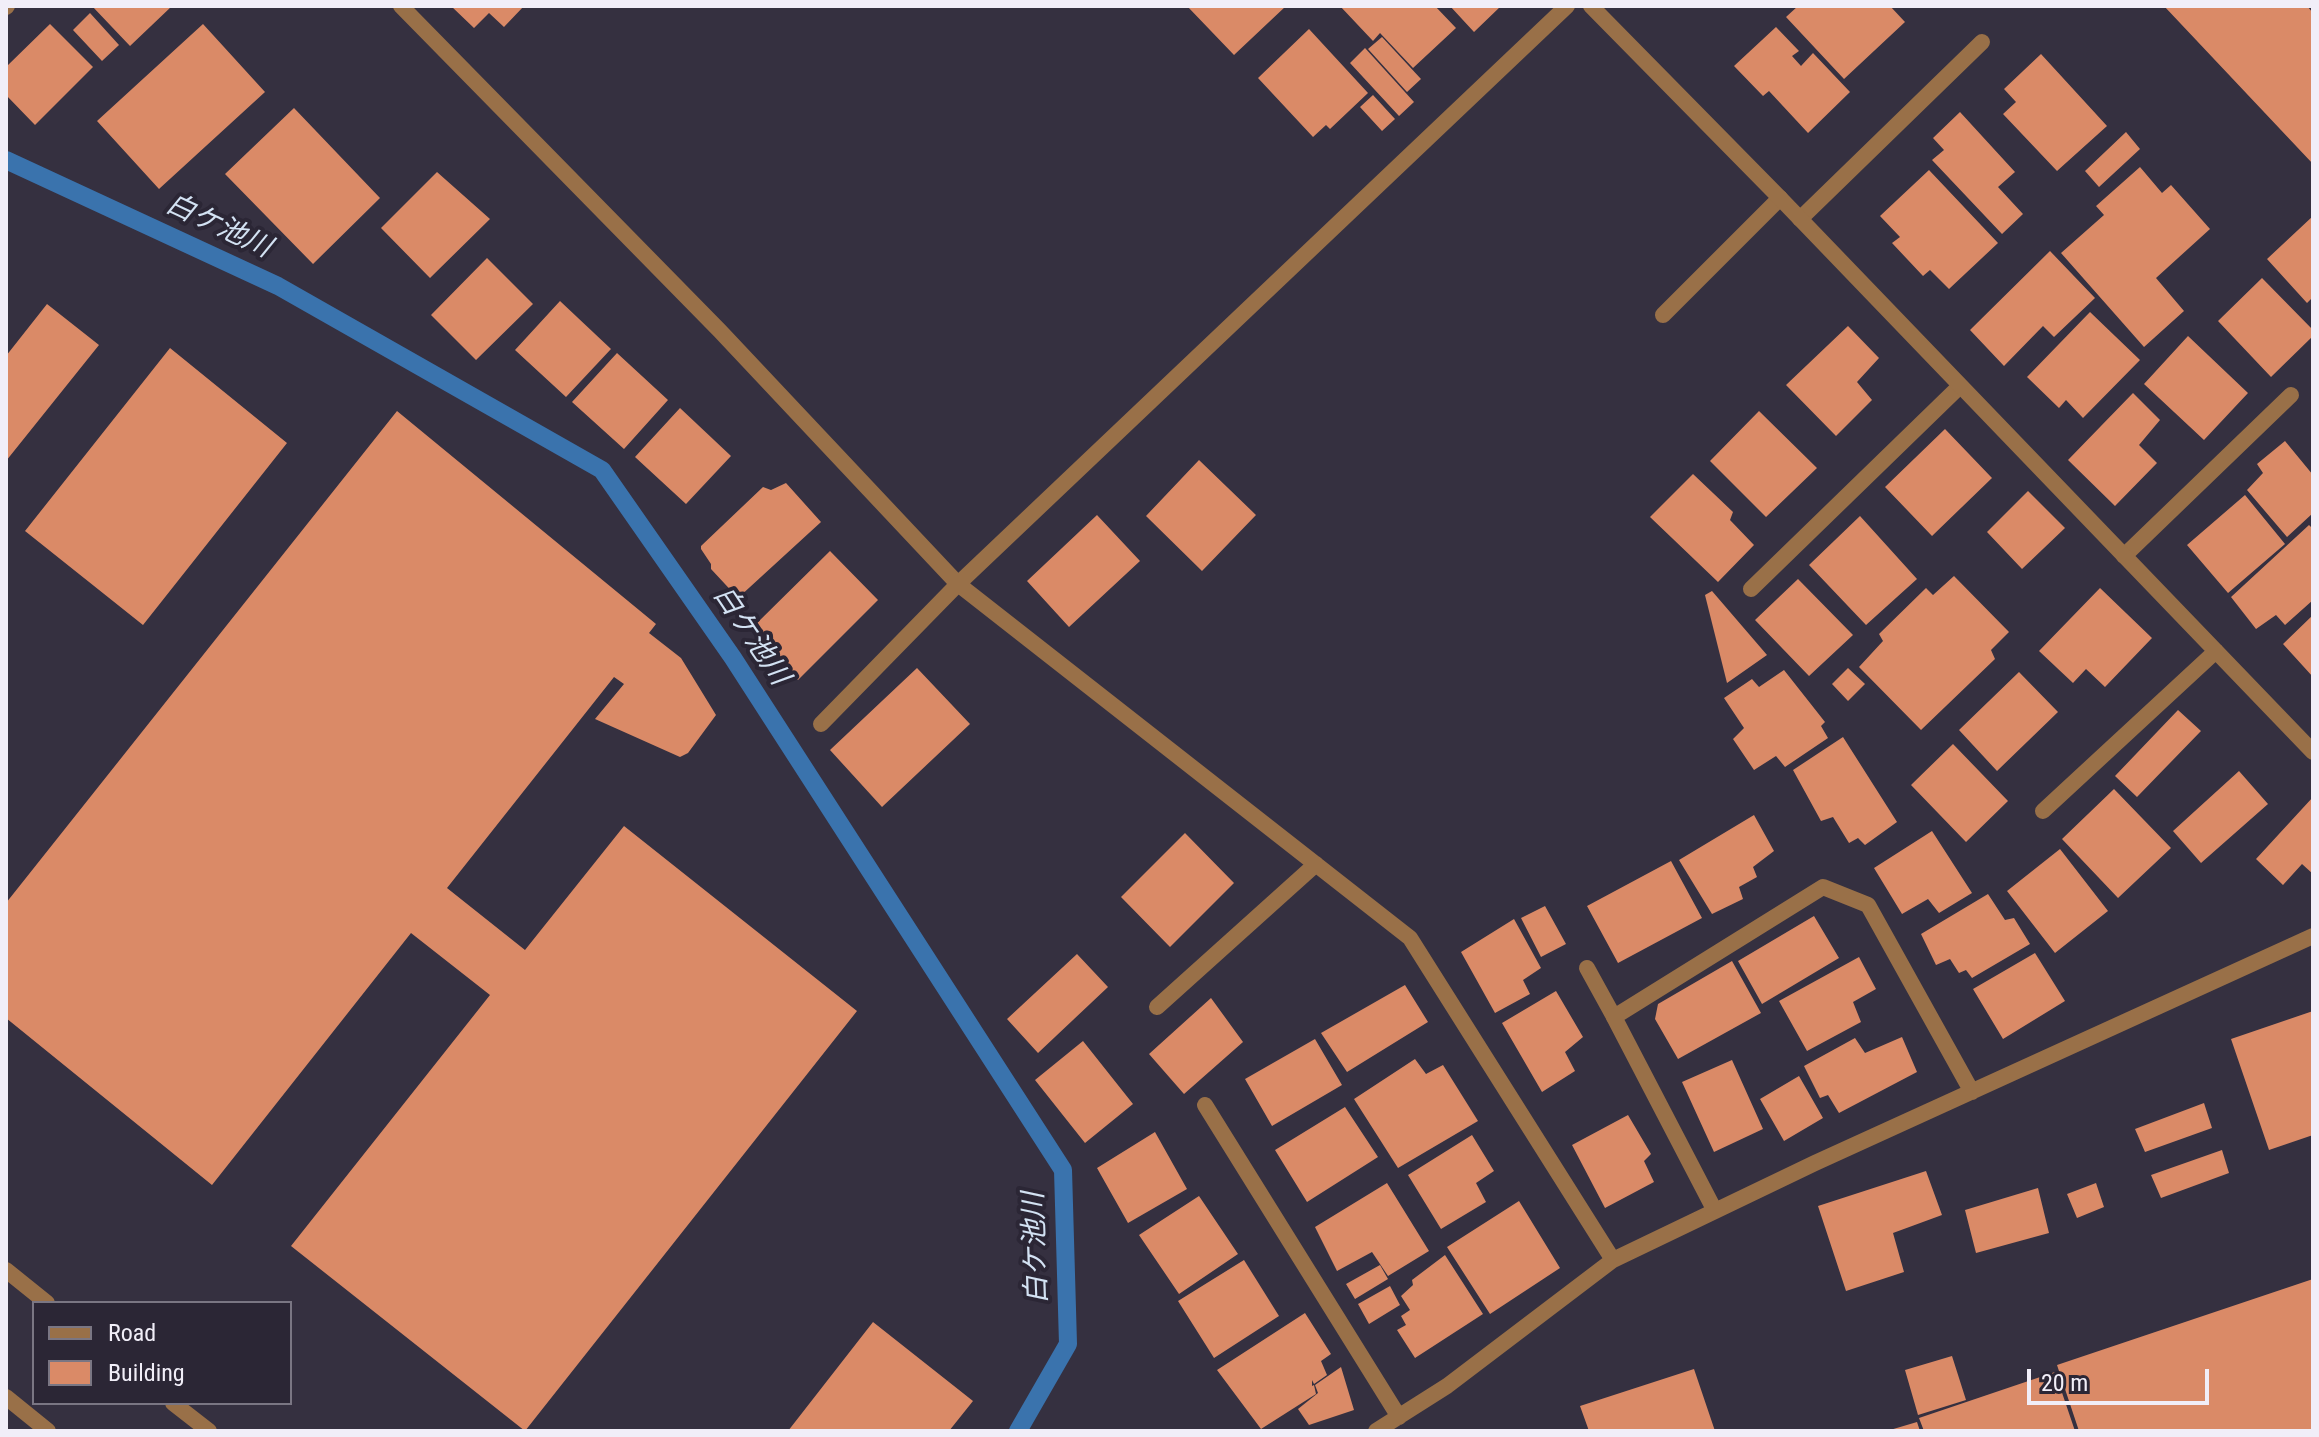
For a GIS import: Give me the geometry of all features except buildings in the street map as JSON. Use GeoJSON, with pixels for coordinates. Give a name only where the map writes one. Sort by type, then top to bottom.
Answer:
{"type":"FeatureCollection","features":[{"type":"Feature","properties":{"kind":"street"},"geometry":{"type":"LineString","coordinates":[[401,6],[720,331],[958,584],[1410,938],[1613,1260]]}},
{"type":"Feature","properties":{"kind":"street"},"geometry":{"type":"LineString","coordinates":[[821,724],[958,584],[1567,6]]}},
{"type":"Feature","properties":{"kind":"street"},"geometry":{"type":"LineString","coordinates":[[1591,6],[2313,752]]}},
{"type":"Feature","properties":{"kind":"street"},"geometry":{"type":"LineString","coordinates":[[1800,219],[1982,42]]}},
{"type":"Feature","properties":{"kind":"street"},"geometry":{"type":"LineString","coordinates":[[1663,315],[1780,198]]}},
{"type":"Feature","properties":{"kind":"street"},"geometry":{"type":"LineString","coordinates":[[1751,589],[1960,386]]}},
{"type":"Feature","properties":{"kind":"street"},"geometry":{"type":"LineString","coordinates":[[2124,556],[2291,395]]}},
{"type":"Feature","properties":{"kind":"street"},"geometry":{"type":"LineString","coordinates":[[2043,811],[2216,651]]}},
{"type":"Feature","properties":{"kind":"street"},"geometry":{"type":"LineString","coordinates":[[1157,1007],[1316,864]]}},
{"type":"Feature","properties":{"kind":"street"},"geometry":{"type":"LineString","coordinates":[[1614,1017],[1823,887],[1868,905],[1972,1092]]}},
{"type":"Feature","properties":{"kind":"street"},"geometry":{"type":"LineString","coordinates":[[1376,1431],[1447,1386],[1613,1260],[1815,1163],[2313,936]]}},
{"type":"Feature","properties":{"kind":"street"},"geometry":{"type":"LineString","coordinates":[[1587,968],[1715,1211]]}},
{"type":"Feature","properties":{"kind":"street"},"geometry":{"type":"LineString","coordinates":[[1205,1105],[1399,1417]]}},
{"type":"Feature","properties":{"kind":"street"},"geometry":{"type":"LineString","coordinates":[[6,1270],[45,1301]]}},
{"type":"Feature","properties":{"kind":"street"},"geometry":{"type":"LineString","coordinates":[[6,1397],[48,1431]]}},
{"type":"Feature","properties":{"kind":"street"},"geometry":{"type":"LineString","coordinates":[[176,1405],[209,1431]]}},
{"type":"Feature","properties":{"kind":"waterway","name":"白ケ池川"},"geometry":{"type":"LineString","coordinates":[[6,160],[278,286],[602,470],[733,658],[1063,1170],[1068,1344],[1018,1431]]}}]}
